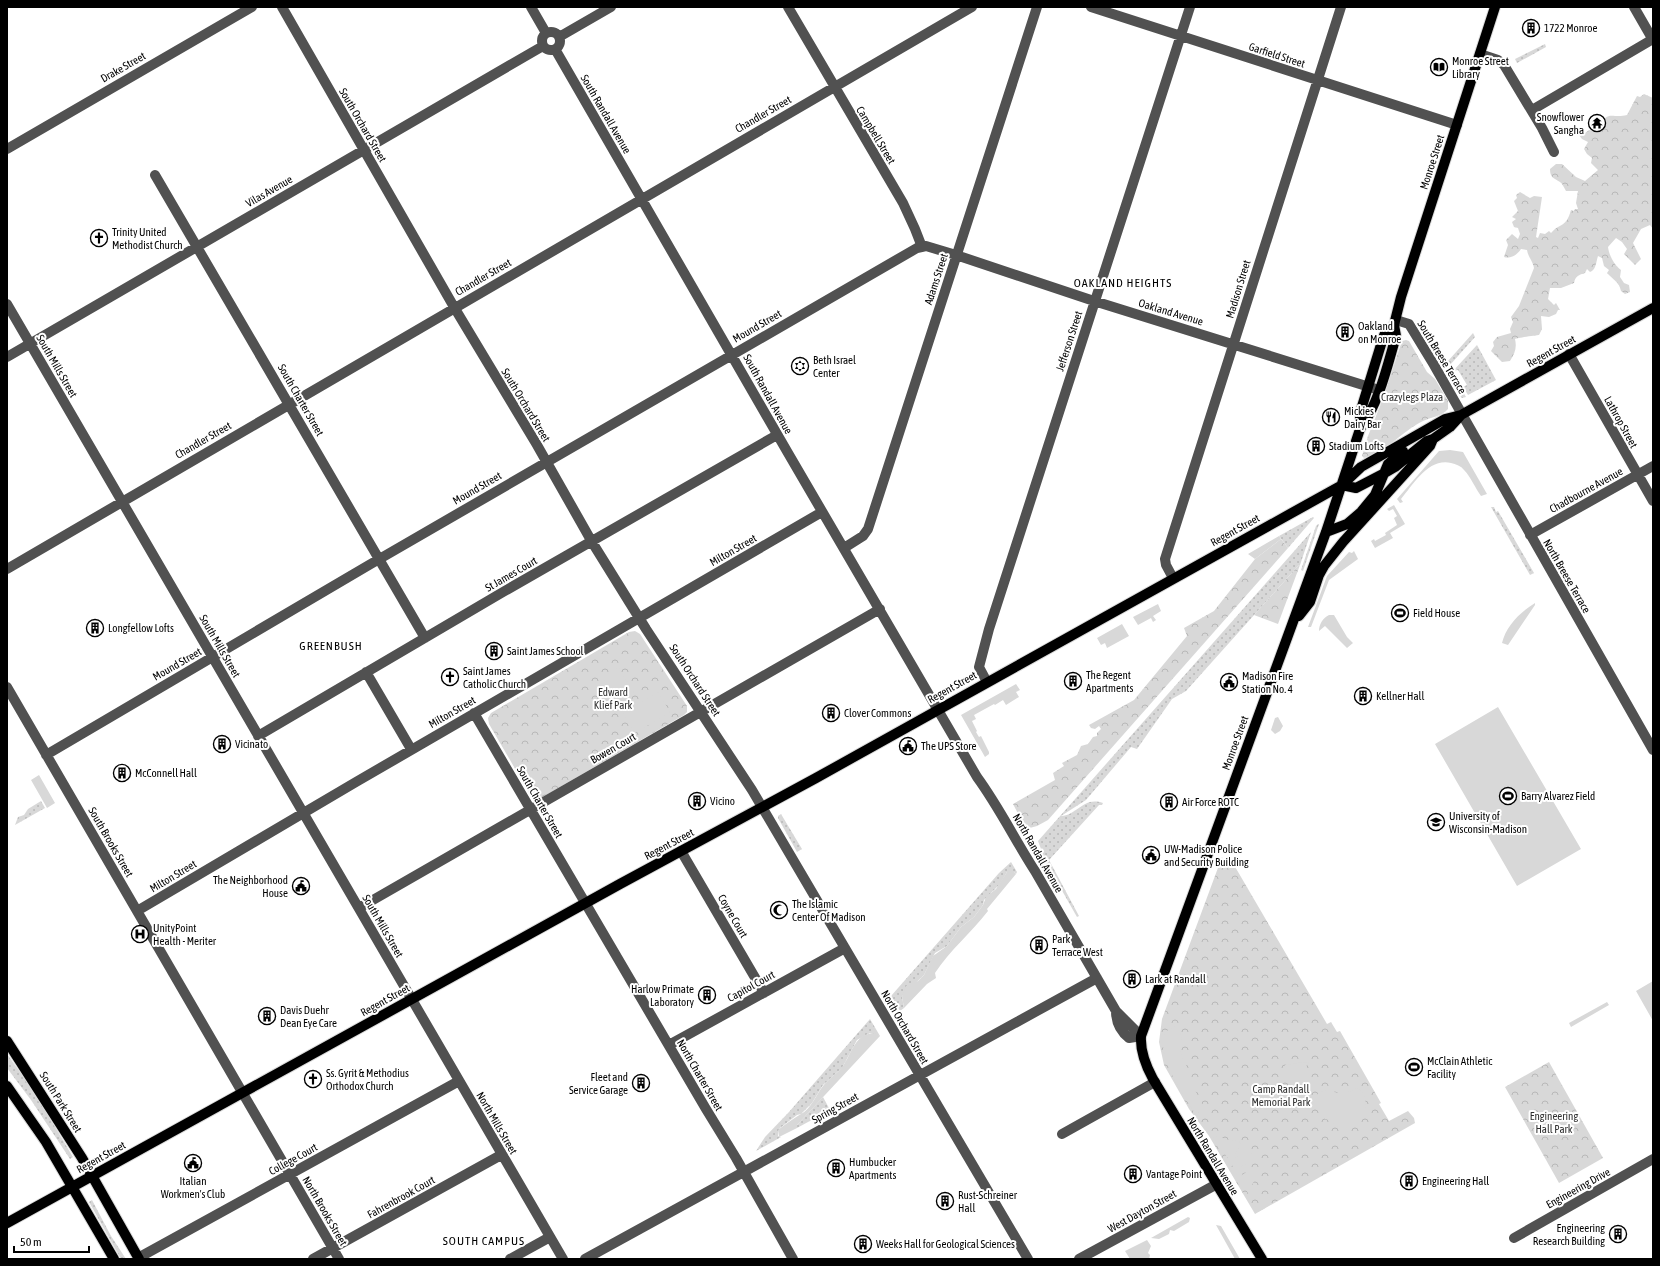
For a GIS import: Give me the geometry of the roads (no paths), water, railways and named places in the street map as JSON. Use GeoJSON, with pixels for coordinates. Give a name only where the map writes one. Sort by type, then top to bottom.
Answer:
{"type":"FeatureCollection","features":[{"type":"Feature","properties":{"kind":"main road","name":"Monroe Street"},"geometry":{"type":"LineString","coordinates":[[1360,429],[1370,416],[1379,390],[1396,336],[1395,322],[1401,297],[1495,7]]}},
{"type":"Feature","properties":{"kind":"main road","name":"Regent Street"},"geometry":{"type":"LineString","coordinates":[[7,1223],[1342,485],[1361,467],[1445,419],[1461,415],[1653,308]]}},
{"type":"Feature","properties":{"kind":"main road","name":"Monroe Street"},"geometry":{"type":"LineString","coordinates":[[1146,1064],[1141,1047],[1141,1036],[1326,532],[1360,429],[1360,412],[1385,333],[1395,322]]}},
{"type":"Feature","properties":{"kind":"main road","name":"Regent Street"},"geometry":{"type":"LineString","coordinates":[[1342,485],[1356,488],[1395,467],[1427,440],[1433,439],[1450,427],[1461,415]]}},
{"type":"Feature","properties":{"kind":"main road"},"geometry":{"type":"LineString","coordinates":[[1326,532],[1348,524],[1361,512],[1375,494],[1388,464],[1408,447],[1417,436]]}},
{"type":"Feature","properties":{"kind":"main road"},"geometry":{"type":"LineString","coordinates":[[1292,626],[1310,602],[1319,575],[1324,566],[1343,542],[1430,446],[1433,439]]}},
{"type":"Feature","properties":{"kind":"main road","name":"South Park Street"},"geometry":{"type":"LineString","coordinates":[[9,1045],[92,1176],[138,1258]]}},
{"type":"Feature","properties":{"kind":"main road","name":"North Randall Avenue"},"geometry":{"type":"LineString","coordinates":[[1146,1064],[1154,1082],[1262,1259]]}},
{"type":"Feature","properties":{"kind":"main road"},"geometry":{"type":"LineString","coordinates":[[7,1086],[46,1142],[114,1259]]}},
{"type":"Feature","properties":{"kind":"street","name":"South Orchard Street"},"geometry":{"type":"LineString","coordinates":[[282,7],[363,150],[592,542],[762,807]]}},
{"type":"Feature","properties":{"kind":"street"},"geometry":{"type":"LineString","coordinates":[[531,7],[546,33]]}},
{"type":"Feature","properties":{"kind":"street"},"geometry":{"type":"LineString","coordinates":[[559,37],[610,7]]}},
{"type":"Feature","properties":{"kind":"street","name":"Campbell Street"},"geometry":{"type":"LineString","coordinates":[[788,7],[903,204],[922,247]]}},
{"type":"Feature","properties":{"kind":"street","name":"Chandler Street"},"geometry":{"type":"LineString","coordinates":[[7,569],[454,307],[972,7]]}},
{"type":"Feature","properties":{"kind":"street","name":"Adams Street"},"geometry":{"type":"LineString","coordinates":[[844,548],[863,536],[868,529],[1037,7]]}},
{"type":"Feature","properties":{"kind":"street","name":"Garfield Street"},"geometry":{"type":"LineString","coordinates":[[1091,7],[1457,125]]}},
{"type":"Feature","properties":{"kind":"street","name":"Jefferson Street"},"geometry":{"type":"LineString","coordinates":[[987,682],[979,667],[989,629],[1190,7]]}},
{"type":"Feature","properties":{"kind":"street","name":"Madison Street"},"geometry":{"type":"LineString","coordinates":[[1174,578],[1166,565],[1165,559],[1341,7]]}},
{"type":"Feature","properties":{"kind":"street"},"geometry":{"type":"LineString","coordinates":[[1532,110],[1653,40],[1634,7]]}},
{"type":"Feature","properties":{"kind":"street","name":"Drake Street"},"geometry":{"type":"LineString","coordinates":[[7,149],[246,8]]}},
{"type":"Feature","properties":{"kind":"street"},"geometry":{"type":"LineString","coordinates":[[552,32],[559,37],[559,45],[556,49],[550,51],[543,46],[541,40],[546,33],[552,32]]}},
{"type":"Feature","properties":{"kind":"street","name":"Vilas Avenue"},"geometry":{"type":"LineString","coordinates":[[7,357],[543,46]]}},
{"type":"Feature","properties":{"kind":"street","name":"South Randall Avenue"},"geometry":{"type":"LineString","coordinates":[[556,49],[777,435],[938,709]]}},
{"type":"Feature","properties":{"kind":"street"},"geometry":{"type":"LineString","coordinates":[[1480,54],[1502,63],[1532,110],[1554,152]]}},
{"type":"Feature","properties":{"kind":"street","name":"South Charter Street"},"geometry":{"type":"LineString","coordinates":[[155,175],[425,638]]}},
{"type":"Feature","properties":{"kind":"street"},"geometry":{"type":"LineString","coordinates":[[922,247],[926,246],[956,255]]}},
{"type":"Feature","properties":{"kind":"street","name":"Mound Street"},"geometry":{"type":"LineString","coordinates":[[46,755],[732,354],[917,248],[922,247]]}},
{"type":"Feature","properties":{"kind":"street","name":"Oakland Avenue"},"geometry":{"type":"LineString","coordinates":[[956,255],[1094,301],[1379,390]]}},
{"type":"Feature","properties":{"kind":"street","name":"South Mills Street"},"geometry":{"type":"LineString","coordinates":[[7,304],[412,999]]}},
{"type":"Feature","properties":{"kind":"street","name":"South Breese Terrace"},"geometry":{"type":"LineString","coordinates":[[1395,322],[1409,324],[1456,403],[1461,415]]}},
{"type":"Feature","properties":{"kind":"street","name":"Lathrop Street"},"geometry":{"type":"LineString","coordinates":[[1569,354],[1653,502]]}},
{"type":"Feature","properties":{"kind":"street","name":"North Breese Terrace"},"geometry":{"type":"LineString","coordinates":[[1461,415],[1653,750]]}},
{"type":"Feature","properties":{"kind":"street","name":"St James Court"},"geometry":{"type":"LineString","coordinates":[[258,736],[777,435]]}},
{"type":"Feature","properties":{"kind":"street","name":"Chadbourne Avenue"},"geometry":{"type":"LineString","coordinates":[[1530,535],[1653,466]]}},
{"type":"Feature","properties":{"kind":"street","name":"Milton Street"},"geometry":{"type":"LineString","coordinates":[[137,912],[474,713],[822,512]]}},
{"type":"Feature","properties":{"kind":"street","name":"Bowen Court"},"geometry":{"type":"LineString","coordinates":[[359,908],[880,609]]}},
{"type":"Feature","properties":{"kind":"street"},"geometry":{"type":"LineString","coordinates":[[366,672],[411,750]]}},
{"type":"Feature","properties":{"kind":"street","name":"South Brooks Street"},"geometry":{"type":"LineString","coordinates":[[7,687],[242,1093]]}},
{"type":"Feature","properties":{"kind":"street","name":"North Randall Avenue"},"geometry":{"type":"LineString","coordinates":[[938,709],[977,776],[995,803],[1021,851],[1035,871],[1116,1011],[1141,1036]]}},
{"type":"Feature","properties":{"kind":"street","name":"South Charter Street"},"geometry":{"type":"LineString","coordinates":[[474,713],[586,903]]}},
{"type":"Feature","properties":{"kind":"street","name":"North Orchard Street"},"geometry":{"type":"LineString","coordinates":[[762,807],[1028,1259]]}},
{"type":"Feature","properties":{"kind":"street","name":"Coyne Court"},"geometry":{"type":"LineString","coordinates":[[681,851],[764,993]]}},
{"type":"Feature","properties":{"kind":"street","name":"North Charter Street"},"geometry":{"type":"LineString","coordinates":[[586,903],[794,1259]]}},
{"type":"Feature","properties":{"kind":"street","name":"Capitol Court"},"geometry":{"type":"LineString","coordinates":[[669,1045],[845,948]]}},
{"type":"Feature","properties":{"kind":"street","name":"Spring Street"},"geometry":{"type":"LineString","coordinates":[[585,1259],[1097,978]]}},
{"type":"Feature","properties":{"kind":"street","name":"North Mills Street"},"geometry":{"type":"LineString","coordinates":[[412,999],[501,1155],[563,1259]]}},
{"type":"Feature","properties":{"kind":"street","name":"College Court"},"geometry":{"type":"LineString","coordinates":[[138,1258],[459,1081]]}},
{"type":"Feature","properties":{"kind":"street"},"geometry":{"type":"LineString","coordinates":[[1062,1134],[1154,1082]]}},
{"type":"Feature","properties":{"kind":"street","name":"North Brooks Street"},"geometry":{"type":"LineString","coordinates":[[242,1093],[339,1259]]}},
{"type":"Feature","properties":{"kind":"street","name":"Fahrenbrook Court"},"geometry":{"type":"LineString","coordinates":[[313,1259],[501,1155]]}},
{"type":"Feature","properties":{"kind":"street","name":"Engineering Drive"},"geometry":{"type":"LineString","coordinates":[[1514,1238],[1653,1159]]}},
{"type":"Feature","properties":{"kind":"street","name":"West Dayton Street"},"geometry":{"type":"LineString","coordinates":[[1079,1259],[1217,1184]]}},
{"type":"Feature","properties":{"kind":"street"},"geometry":{"type":"LineString","coordinates":[[510,1259],[550,1237]]}},
{"type":"Feature","properties":{"kind":"place","name":"1722 Monroe"},"geometry":{"type":"Point","coordinates":[1531,28]}},
{"type":"Feature","properties":{"kind":"place","name":"Monroe Street Library"},"geometry":{"type":"Point","coordinates":[1439,67]}},
{"type":"Feature","properties":{"kind":"place","name":"Snowflower Sangha"},"geometry":{"type":"Point","coordinates":[1597,123]}},
{"type":"Feature","properties":{"kind":"place","name":"Trinity United Methodist Church"},"geometry":{"type":"Point","coordinates":[99,238]}},
{"type":"Feature","properties":{"kind":"place","name":"Oakland on Monroe"},"geometry":{"type":"Point","coordinates":[1345,332]}},
{"type":"Feature","properties":{"kind":"place","name":"Beth Israel Center"},"geometry":{"type":"Point","coordinates":[800,366]}},
{"type":"Feature","properties":{"kind":"place","name":"Mickies Dairy Bar"},"geometry":{"type":"Point","coordinates":[1331,417]}},
{"type":"Feature","properties":{"kind":"place","name":"Stadium Lofts"},"geometry":{"type":"Point","coordinates":[1316,446]}},
{"type":"Feature","properties":{"kind":"place","name":"Field House"},"geometry":{"type":"Point","coordinates":[1400,613]}},
{"type":"Feature","properties":{"kind":"place","name":"Longfellow Lofts"},"geometry":{"type":"Point","coordinates":[95,628]}},
{"type":"Feature","properties":{"kind":"place","name":"Saint James School"},"geometry":{"type":"Point","coordinates":[494,651]}},
{"type":"Feature","properties":{"kind":"place","name":"Saint James Catholic Church"},"geometry":{"type":"Point","coordinates":[450,677]}},
{"type":"Feature","properties":{"kind":"place","name":"The Regent Apartments"},"geometry":{"type":"Point","coordinates":[1073,681]}},
{"type":"Feature","properties":{"kind":"place","name":"Madison Fire Station No. 4"},"geometry":{"type":"Point","coordinates":[1229,682]}},
{"type":"Feature","properties":{"kind":"place","name":"Kellner Hall"},"geometry":{"type":"Point","coordinates":[1363,696]}},
{"type":"Feature","properties":{"kind":"place","name":"Clover Commons"},"geometry":{"type":"Point","coordinates":[831,713]}},
{"type":"Feature","properties":{"kind":"place","name":"Vicinato"},"geometry":{"type":"Point","coordinates":[222,744]}},
{"type":"Feature","properties":{"kind":"place","name":"The UPS Store"},"geometry":{"type":"Point","coordinates":[908,746]}},
{"type":"Feature","properties":{"kind":"place","name":"McConnell Hall"},"geometry":{"type":"Point","coordinates":[122,773]}},
{"type":"Feature","properties":{"kind":"place","name":"Barry Alvarez Field"},"geometry":{"type":"Point","coordinates":[1508,796]}},
{"type":"Feature","properties":{"kind":"place","name":"Vicino"},"geometry":{"type":"Point","coordinates":[697,801]}},
{"type":"Feature","properties":{"kind":"place","name":"Air Force ROTC"},"geometry":{"type":"Point","coordinates":[1169,802]}},
{"type":"Feature","properties":{"kind":"place","name":"University of Wisconsin-Madison"},"geometry":{"type":"Point","coordinates":[1436,822]}},
{"type":"Feature","properties":{"kind":"place","name":"UW-Madison Police and Security Building"},"geometry":{"type":"Point","coordinates":[1151,855]}},
{"type":"Feature","properties":{"kind":"place","name":"The Neighborhood House"},"geometry":{"type":"Point","coordinates":[301,886]}},
{"type":"Feature","properties":{"kind":"place","name":"The Islamic Center Of Madison"},"geometry":{"type":"Point","coordinates":[779,910]}},
{"type":"Feature","properties":{"kind":"place","name":"UnityPoint Health - Meriter"},"geometry":{"type":"Point","coordinates":[140,934]}},
{"type":"Feature","properties":{"kind":"place","name":"Park Terrace West"},"geometry":{"type":"Point","coordinates":[1039,945]}},
{"type":"Feature","properties":{"kind":"place","name":"Lark at Randall"},"geometry":{"type":"Point","coordinates":[1132,979]}},
{"type":"Feature","properties":{"kind":"place","name":"Harlow Primate Laboratory"},"geometry":{"type":"Point","coordinates":[707,995]}},
{"type":"Feature","properties":{"kind":"place","name":"Davis Duehr Dean Eye Care"},"geometry":{"type":"Point","coordinates":[267,1016]}},
{"type":"Feature","properties":{"kind":"place","name":"McClain Athletic Facility"},"geometry":{"type":"Point","coordinates":[1414,1067]}},
{"type":"Feature","properties":{"kind":"place","name":"Ss. Gyrit & Methodius Orthodox Church"},"geometry":{"type":"Point","coordinates":[313,1079]}},
{"type":"Feature","properties":{"kind":"place","name":"Fleet and Service Garage"},"geometry":{"type":"Point","coordinates":[641,1083]}},
{"type":"Feature","properties":{"kind":"place","name":"Italian Workmen's Club"},"geometry":{"type":"Point","coordinates":[193,1163]}},
{"type":"Feature","properties":{"kind":"place","name":"Humbucker Apartments"},"geometry":{"type":"Point","coordinates":[836,1168]}},
{"type":"Feature","properties":{"kind":"place","name":"Vantage Point"},"geometry":{"type":"Point","coordinates":[1133,1174]}},
{"type":"Feature","properties":{"kind":"place","name":"Engineering Hall"},"geometry":{"type":"Point","coordinates":[1409,1181]}},
{"type":"Feature","properties":{"kind":"place","name":"Rust-Schreiner Hall"},"geometry":{"type":"Point","coordinates":[945,1201]}},
{"type":"Feature","properties":{"kind":"place","name":"Engineering Research Building"},"geometry":{"type":"Point","coordinates":[1618,1234]}},
{"type":"Feature","properties":{"kind":"place","name":"Weeks Hall for Geological Sciences"},"geometry":{"type":"Point","coordinates":[863,1244]}},
{"type":"Feature","properties":{"kind":"district","name":"OAKLAND HEIGHTS"},"geometry":{"type":"Point","coordinates":[1123,283]}},
{"type":"Feature","properties":{"kind":"district","name":"GREENBUSH"},"geometry":{"type":"Point","coordinates":[331,646]}},
{"type":"Feature","properties":{"kind":"district","name":"SOUTH CAMPUS"},"geometry":{"type":"Point","coordinates":[484,1241]}},
{"type":"Feature","properties":{"kind":"park label","name":"Crazylegs Plaza"},"geometry":{"type":"Point","coordinates":[1412,397]}},
{"type":"Feature","properties":{"kind":"park label","name":"Edward Klief Park"},"geometry":{"type":"Point","coordinates":[613,698]}},
{"type":"Feature","properties":{"kind":"park label","name":"Camp Randall Memorial Park"},"geometry":{"type":"Point","coordinates":[1281,1095]}},
{"type":"Feature","properties":{"kind":"park label","name":"Engineering Hall Park"},"geometry":{"type":"Point","coordinates":[1554,1122]}}]}
